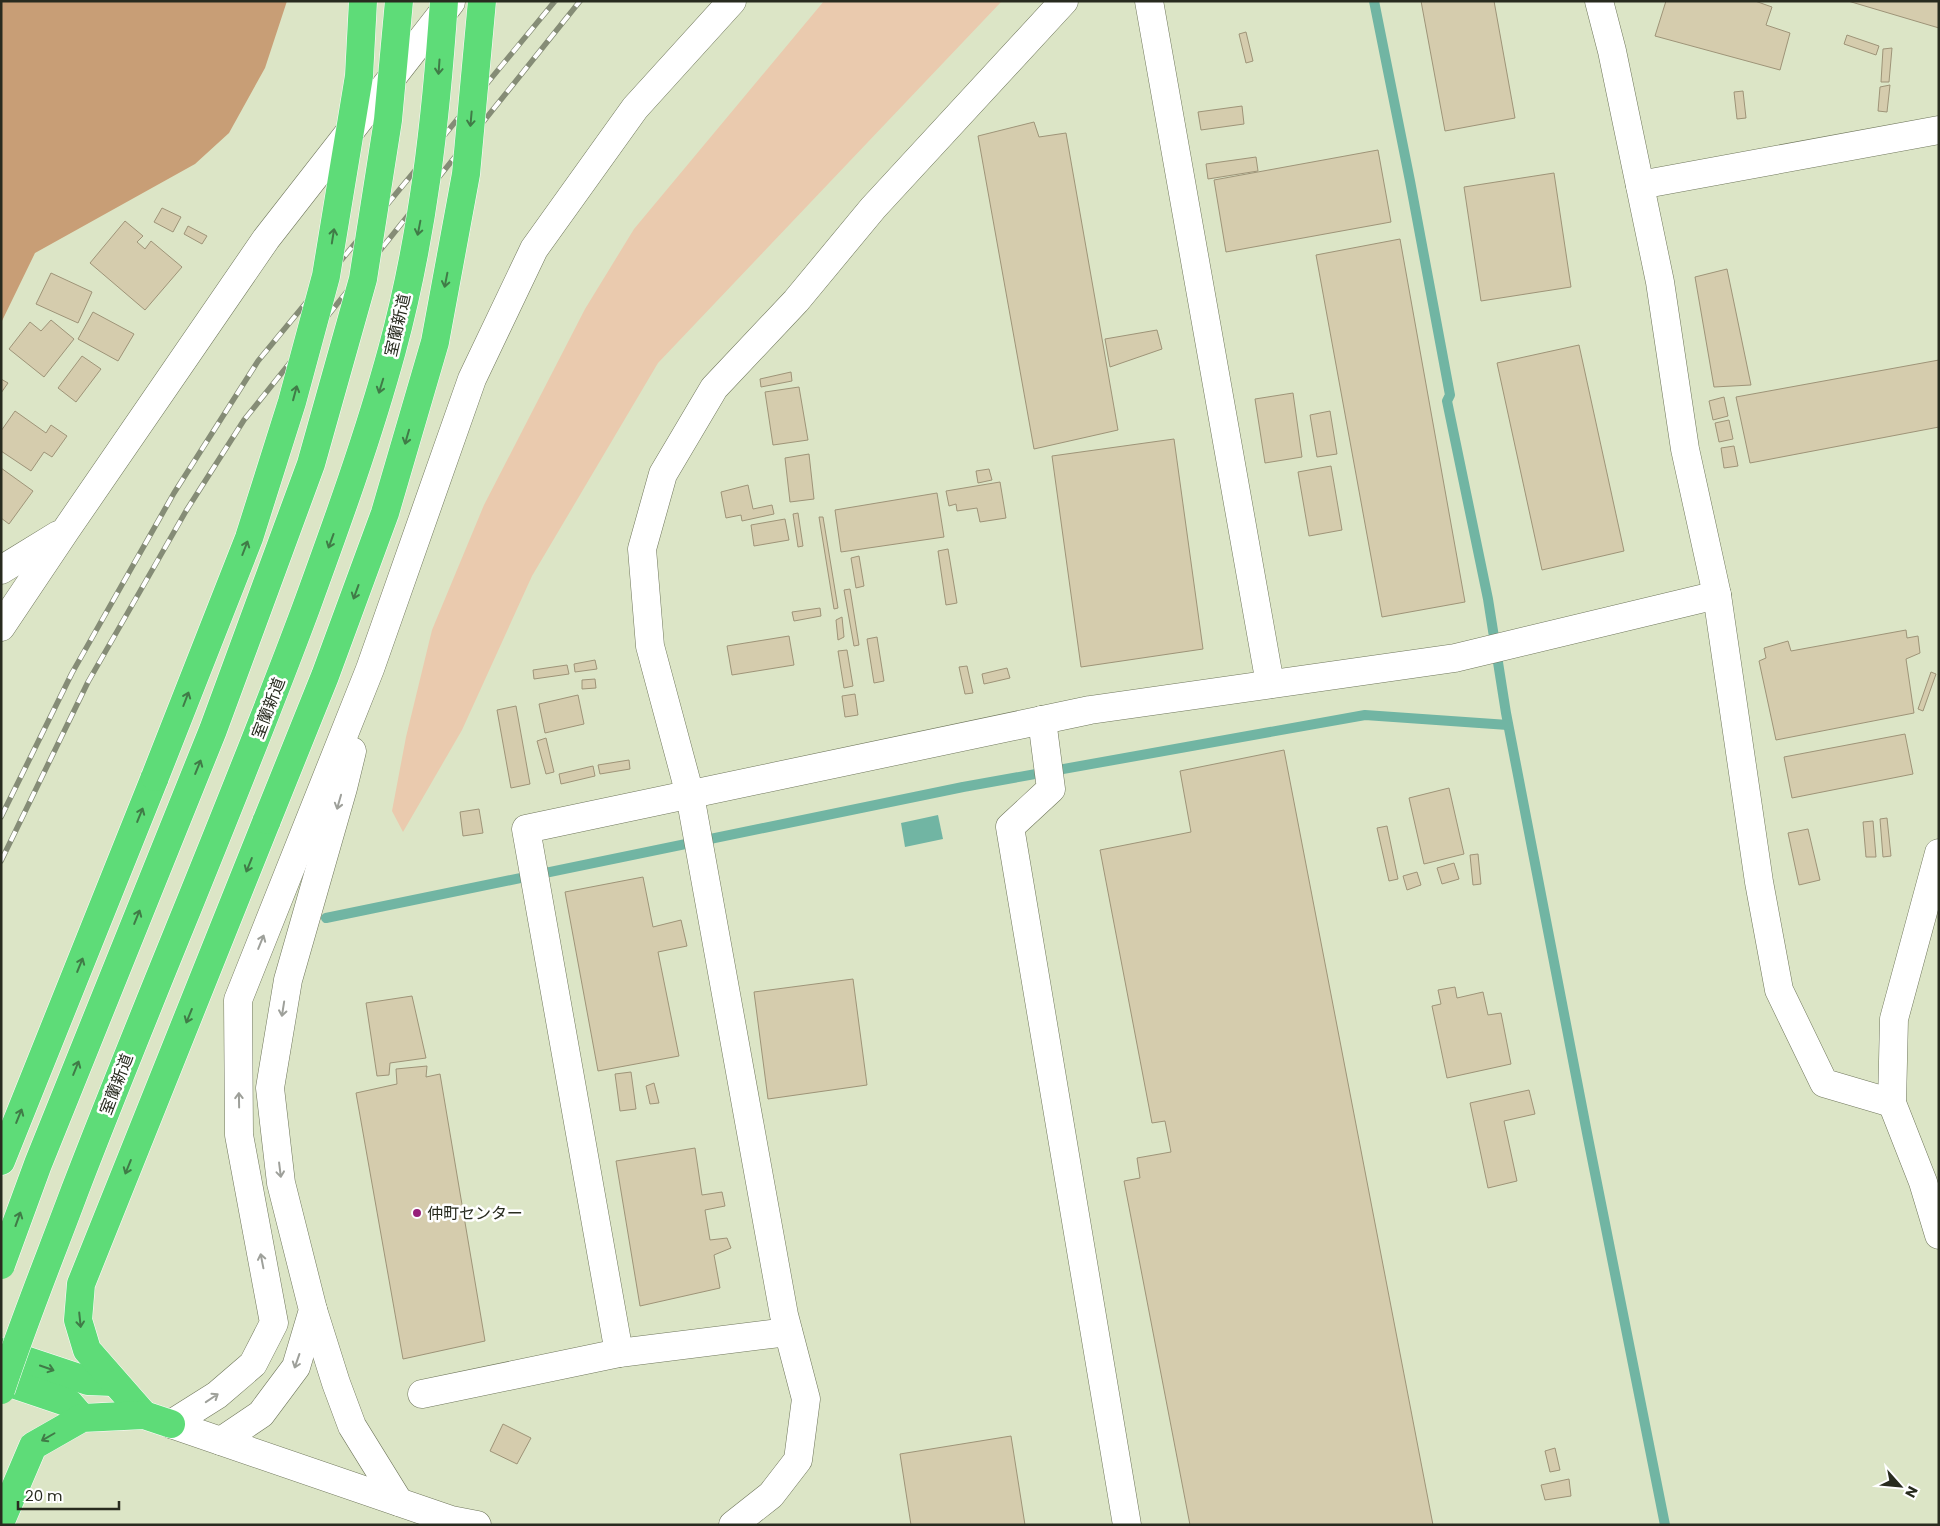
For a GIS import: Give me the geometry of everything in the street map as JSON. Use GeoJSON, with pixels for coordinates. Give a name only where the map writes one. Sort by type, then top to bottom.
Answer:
{"type":"FeatureCollection","features":[{"type":"Feature","properties":{"kind":"highway"},"geometry":{"type":"LineString","coordinates":[[1,1161],[249,538],[292,402],[326,276],[359,76],[363,1]]}},
{"type":"Feature","properties":{"kind":"highway"},"geometry":{"type":"LineString","coordinates":[[1,1265],[38,1164],[213,730],[311,464],[363,279],[388,120],[399,1]]}},
{"type":"Feature","properties":{"kind":"highway","name":"室蘭新道"},"geometry":{"type":"LineString","coordinates":[[1,1390],[17,1341],[117,1082],[271,701],[355,476],[392,348],[420,224],[437,94],[444,1]]}},
{"type":"Feature","properties":{"kind":"highway"},"geometry":{"type":"LineString","coordinates":[[144,1415],[113,1382],[87,1350],[78,1320],[81,1284],[325,676],[385,513],[434,342],[466,174],[482,1]]}},
{"type":"Feature","properties":{"kind":"highway"},"geometry":{"type":"LineString","coordinates":[[1,1352],[88,1381],[113,1382]]}},
{"type":"Feature","properties":{"kind":"highway"},"geometry":{"type":"LineString","coordinates":[[1,1380],[69,1403],[82,1418]]}},
{"type":"Feature","properties":{"kind":"highway"},"geometry":{"type":"LineString","coordinates":[[1,1521],[33,1446],[82,1418],[144,1415],[171,1424]]}},
{"type":"Feature","properties":{"kind":"street"},"geometry":{"type":"LineString","coordinates":[[1,627],[266,239],[452,1]]}},
{"type":"Feature","properties":{"kind":"street"},"geometry":{"type":"LineString","coordinates":[[171,1424],[216,1395],[253,1364],[274,1323],[239,1134],[238,1000],[370,669],[472,379],[534,249],[635,108],[732,1]]}},
{"type":"Feature","properties":{"kind":"street"},"geometry":{"type":"LineString","coordinates":[[733,1525],[772,1495],[798,1460],[806,1399],[788,1332],[690,795],[650,646],[642,549],[663,474],[714,388],[796,301],[873,208],[1064,1]]}},
{"type":"Feature","properties":{"kind":"street"},"geometry":{"type":"LineString","coordinates":[[1149,1],[1270,684]]}},
{"type":"Feature","properties":{"kind":"street"},"geometry":{"type":"LineString","coordinates":[[1598,1],[1612,51],[1660,282],[1685,449],[1717,595],[1759,882],[1779,990],[1824,1083],[1892,1103]]}},
{"type":"Feature","properties":{"kind":"street"},"geometry":{"type":"LineString","coordinates":[[1640,186],[1939,130]]}},
{"type":"Feature","properties":{"kind":"street"},"geometry":{"type":"LineString","coordinates":[[1,570],[66,530]]}},
{"type":"Feature","properties":{"kind":"street"},"geometry":{"type":"LineString","coordinates":[[619,1353],[526,829],[1090,710],[1455,658],[1717,595]]}},
{"type":"Feature","properties":{"kind":"street"},"geometry":{"type":"LineString","coordinates":[[370,669],[343,788],[288,980],[270,1088],[281,1182],[313,1310],[352,1426],[399,1502]]}},
{"type":"Feature","properties":{"kind":"street"},"geometry":{"type":"LineString","coordinates":[[1042,720],[1051,789],[1010,827],[1127,1525]]}},
{"type":"Feature","properties":{"kind":"street"},"geometry":{"type":"LineString","coordinates":[[1939,853],[1894,1019],[1892,1103],[1923,1182],[1939,1235]]}},
{"type":"Feature","properties":{"kind":"street"},"geometry":{"type":"LineString","coordinates":[[221,1441],[261,1414],[296,1367],[313,1310]]}},
{"type":"Feature","properties":{"kind":"street"},"geometry":{"type":"LineString","coordinates":[[422,1394],[619,1353],[788,1332]]}},
{"type":"Feature","properties":{"kind":"street"},"geometry":{"type":"LineString","coordinates":[[171,1424],[399,1502],[454,1523],[478,1525]]}},
{"type":"Feature","properties":{"kind":"shaded area"},"geometry":{"type":"Polygon","coordinates":[[[1,1],[287,1],[265,68],[229,133],[195,164],[35,253],[1,323],[1,1]]]}},
{"type":"Feature","properties":{"kind":"shaded area"},"geometry":{"type":"Polygon","coordinates":[[[824,1],[1002,1],[658,363],[532,576],[462,730],[403,832],[392,811],[406,737],[432,630],[484,505],[585,309],[634,229],[824,1]]]}},
{"type":"Feature","properties":{"kind":"water"},"geometry":{"type":"Polygon","coordinates":[[[938,815],[943,839],[905,847],[901,823],[938,815]]]}},
{"type":"Feature","properties":{"kind":"building"},"geometry":{"type":"Polygon","coordinates":[[[1421,1],[1494,1],[1515,118],[1445,131],[1421,1]]]}},
{"type":"Feature","properties":{"kind":"building"},"geometry":{"type":"Polygon","coordinates":[[[1666,1],[1755,1],[1772,7],[1766,25],[1790,33],[1780,70],[1655,36],[1666,1]]]}},
{"type":"Feature","properties":{"kind":"building"},"geometry":{"type":"Polygon","coordinates":[[[1848,1],[1939,1],[1939,28],[1848,1]]]}},
{"type":"Feature","properties":{"kind":"building"},"geometry":{"type":"Polygon","coordinates":[[[1246,32],[1253,61],[1246,63],[1239,34],[1246,32]]]}},
{"type":"Feature","properties":{"kind":"building"},"geometry":{"type":"Polygon","coordinates":[[[1847,35],[1879,46],[1876,55],[1844,44],[1847,35]]]}},
{"type":"Feature","properties":{"kind":"building"},"geometry":{"type":"Polygon","coordinates":[[[1892,48],[1889,82],[1881,82],[1883,49],[1892,48]]]}},
{"type":"Feature","properties":{"kind":"building"},"geometry":{"type":"Polygon","coordinates":[[[1890,85],[1887,112],[1878,111],[1880,87],[1890,85]]]}},
{"type":"Feature","properties":{"kind":"building"},"geometry":{"type":"Polygon","coordinates":[[[1743,91],[1746,118],[1737,119],[1734,92],[1743,91]]]}},
{"type":"Feature","properties":{"kind":"building"},"geometry":{"type":"Polygon","coordinates":[[[1242,106],[1244,124],[1201,130],[1198,112],[1242,106]]]}},
{"type":"Feature","properties":{"kind":"building"},"geometry":{"type":"Polygon","coordinates":[[[1034,122],[1039,137],[1066,133],[1118,430],[1034,449],[978,136],[1034,122]]]}},
{"type":"Feature","properties":{"kind":"building"},"geometry":{"type":"Polygon","coordinates":[[[1378,150],[1391,222],[1226,252],[1214,180],[1378,150]]]}},
{"type":"Feature","properties":{"kind":"building"},"geometry":{"type":"Polygon","coordinates":[[[1256,157],[1258,171],[1208,179],[1206,164],[1256,157]]]}},
{"type":"Feature","properties":{"kind":"building"},"geometry":{"type":"Polygon","coordinates":[[[1554,173],[1571,287],[1481,301],[1464,187],[1554,173]]]}},
{"type":"Feature","properties":{"kind":"building"},"geometry":{"type":"Polygon","coordinates":[[[162,208],[181,217],[173,232],[154,222],[162,208]]]}},
{"type":"Feature","properties":{"kind":"building"},"geometry":{"type":"Polygon","coordinates":[[[125,221],[143,236],[137,242],[145,249],[151,241],[182,267],[145,310],[90,263],[125,221]]]}},
{"type":"Feature","properties":{"kind":"building"},"geometry":{"type":"Polygon","coordinates":[[[188,226],[207,236],[202,244],[184,234],[188,226]]]}},
{"type":"Feature","properties":{"kind":"building"},"geometry":{"type":"Polygon","coordinates":[[[1400,239],[1465,602],[1382,617],[1316,255],[1400,239]]]}},
{"type":"Feature","properties":{"kind":"building"},"geometry":{"type":"Polygon","coordinates":[[[1727,269],[1751,385],[1714,387],[1695,277],[1727,269]]]}},
{"type":"Feature","properties":{"kind":"building"},"geometry":{"type":"Polygon","coordinates":[[[51,273],[92,292],[78,323],[36,304],[51,273]]]}},
{"type":"Feature","properties":{"kind":"building"},"geometry":{"type":"Polygon","coordinates":[[[93,312],[134,334],[118,361],[78,339],[93,312]]]}},
{"type":"Feature","properties":{"kind":"building"},"geometry":{"type":"Polygon","coordinates":[[[51,320],[74,339],[44,377],[9,349],[30,322],[41,331],[51,320]]]}},
{"type":"Feature","properties":{"kind":"building"},"geometry":{"type":"Polygon","coordinates":[[[1157,330],[1162,349],[1110,367],[1105,339],[1157,330]]]}},
{"type":"Feature","properties":{"kind":"building"},"geometry":{"type":"Polygon","coordinates":[[[1579,345],[1624,551],[1542,570],[1497,363],[1579,345]]]}},
{"type":"Feature","properties":{"kind":"building"},"geometry":{"type":"Polygon","coordinates":[[[82,356],[101,369],[76,402],[58,388],[82,356]]]}},
{"type":"Feature","properties":{"kind":"building"},"geometry":{"type":"Polygon","coordinates":[[[1939,360],[1939,427],[1750,463],[1736,397],[1939,360]]]}},
{"type":"Feature","properties":{"kind":"building"},"geometry":{"type":"Polygon","coordinates":[[[791,372],[792,381],[761,387],[760,379],[791,372]]]}},
{"type":"Feature","properties":{"kind":"building"},"geometry":{"type":"Polygon","coordinates":[[[1,379],[8,383],[1,393],[1,379]]]}},
{"type":"Feature","properties":{"kind":"building"},"geometry":{"type":"Polygon","coordinates":[[[799,387],[808,440],[773,445],[765,392],[799,387]]]}},
{"type":"Feature","properties":{"kind":"building"},"geometry":{"type":"Polygon","coordinates":[[[1293,393],[1302,457],[1265,463],[1255,399],[1293,393]]]}},
{"type":"Feature","properties":{"kind":"building"},"geometry":{"type":"Polygon","coordinates":[[[1724,397],[1728,416],[1713,420],[1709,401],[1724,397]]]}},
{"type":"Feature","properties":{"kind":"building"},"geometry":{"type":"Polygon","coordinates":[[[15,411],[46,433],[51,425],[67,436],[52,457],[44,452],[31,471],[1,451],[1,431],[15,411]]]}},
{"type":"Feature","properties":{"kind":"building"},"geometry":{"type":"Polygon","coordinates":[[[1330,411],[1337,454],[1317,457],[1310,415],[1330,411]]]}},
{"type":"Feature","properties":{"kind":"building"},"geometry":{"type":"Polygon","coordinates":[[[1729,420],[1733,439],[1719,442],[1715,423],[1729,420]]]}},
{"type":"Feature","properties":{"kind":"building"},"geometry":{"type":"Polygon","coordinates":[[[1174,439],[1203,649],[1081,667],[1052,456],[1174,439]]]}},
{"type":"Feature","properties":{"kind":"building"},"geometry":{"type":"Polygon","coordinates":[[[1734,446],[1738,466],[1724,468],[1721,448],[1734,446]]]}},
{"type":"Feature","properties":{"kind":"building"},"geometry":{"type":"Polygon","coordinates":[[[809,454],[814,499],[790,502],[785,458],[809,454]]]}},
{"type":"Feature","properties":{"kind":"building"},"geometry":{"type":"Polygon","coordinates":[[[1331,466],[1342,530],[1309,536],[1298,472],[1331,466]]]}},
{"type":"Feature","properties":{"kind":"building"},"geometry":{"type":"Polygon","coordinates":[[[1,468],[33,491],[9,524],[1,518],[1,468]]]}},
{"type":"Feature","properties":{"kind":"building"},"geometry":{"type":"Polygon","coordinates":[[[989,469],[992,480],[978,483],[976,471],[989,469]]]}},
{"type":"Feature","properties":{"kind":"building"},"geometry":{"type":"Polygon","coordinates":[[[1000,482],[1006,518],[980,522],[977,508],[957,511],[956,504],[949,506],[946,491],[1000,482]]]}},
{"type":"Feature","properties":{"kind":"building"},"geometry":{"type":"Polygon","coordinates":[[[748,485],[753,509],[772,505],[774,514],[742,521],[741,515],[726,518],[721,492],[748,485]]]}},
{"type":"Feature","properties":{"kind":"building"},"geometry":{"type":"Polygon","coordinates":[[[937,493],[944,537],[841,552],[835,510],[937,493]]]}},
{"type":"Feature","properties":{"kind":"building"},"geometry":{"type":"Polygon","coordinates":[[[798,513],[803,546],[798,547],[793,514],[798,513]]]}},
{"type":"Feature","properties":{"kind":"building"},"geometry":{"type":"Polygon","coordinates":[[[819,517],[823,517],[838,608],[834,609],[819,517]]]}},
{"type":"Feature","properties":{"kind":"building"},"geometry":{"type":"Polygon","coordinates":[[[785,519],[789,540],[754,546],[751,525],[785,519]]]}},
{"type":"Feature","properties":{"kind":"building"},"geometry":{"type":"Polygon","coordinates":[[[948,549],[957,603],[946,605],[938,551],[948,549]]]}},
{"type":"Feature","properties":{"kind":"building"},"geometry":{"type":"Polygon","coordinates":[[[859,556],[864,586],[856,588],[851,558],[859,556]]]}},
{"type":"Feature","properties":{"kind":"building"},"geometry":{"type":"Polygon","coordinates":[[[850,589],[859,645],[854,646],[844,590],[850,589]]]}},
{"type":"Feature","properties":{"kind":"building"},"geometry":{"type":"Polygon","coordinates":[[[820,608],[821,616],[794,621],[792,612],[820,608]]]}},
{"type":"Feature","properties":{"kind":"building"},"geometry":{"type":"Polygon","coordinates":[[[842,617],[844,637],[838,640],[836,620],[842,617]]]}},
{"type":"Feature","properties":{"kind":"building"},"geometry":{"type":"Polygon","coordinates":[[[1906,630],[1907,638],[1918,636],[1920,653],[1906,659],[1914,713],[1776,740],[1759,661],[1766,658],[1764,648],[1788,641],[1791,651],[1906,630]]]}},
{"type":"Feature","properties":{"kind":"building"},"geometry":{"type":"Polygon","coordinates":[[[789,636],[794,665],[732,675],[727,646],[789,636]]]}},
{"type":"Feature","properties":{"kind":"building"},"geometry":{"type":"Polygon","coordinates":[[[877,637],[884,681],[874,683],[867,639],[877,637]]]}},
{"type":"Feature","properties":{"kind":"building"},"geometry":{"type":"Polygon","coordinates":[[[847,650],[853,686],[844,688],[838,651],[847,650]]]}},
{"type":"Feature","properties":{"kind":"building"},"geometry":{"type":"Polygon","coordinates":[[[595,660],[597,669],[575,672],[574,664],[595,660]]]}},
{"type":"Feature","properties":{"kind":"building"},"geometry":{"type":"Polygon","coordinates":[[[567,665],[569,674],[534,679],[533,670],[567,665]]]}},
{"type":"Feature","properties":{"kind":"building"},"geometry":{"type":"Polygon","coordinates":[[[967,666],[973,693],[965,694],[959,667],[967,666]]]}},
{"type":"Feature","properties":{"kind":"building"},"geometry":{"type":"Polygon","coordinates":[[[1007,668],[1010,678],[984,684],[982,674],[1007,668]]]}},
{"type":"Feature","properties":{"kind":"building"},"geometry":{"type":"Polygon","coordinates":[[[1931,672],[1936,674],[1923,711],[1918,709],[1931,672]]]}},
{"type":"Feature","properties":{"kind":"building"},"geometry":{"type":"Polygon","coordinates":[[[595,679],[596,688],[582,689],[582,680],[595,679]]]}},
{"type":"Feature","properties":{"kind":"building"},"geometry":{"type":"Polygon","coordinates":[[[855,694],[858,715],[845,717],[842,696],[855,694]]]}},
{"type":"Feature","properties":{"kind":"building"},"geometry":{"type":"Polygon","coordinates":[[[578,695],[584,724],[545,733],[539,704],[578,695]]]}},
{"type":"Feature","properties":{"kind":"building"},"geometry":{"type":"Polygon","coordinates":[[[516,706],[530,784],[511,788],[497,710],[516,706]]]}},
{"type":"Feature","properties":{"kind":"building"},"geometry":{"type":"Polygon","coordinates":[[[1905,734],[1913,774],[1792,798],[1784,757],[1905,734]]]}},
{"type":"Feature","properties":{"kind":"building"},"geometry":{"type":"Polygon","coordinates":[[[546,738],[554,772],[546,774],[537,741],[546,738]]]}},
{"type":"Feature","properties":{"kind":"building"},"geometry":{"type":"Polygon","coordinates":[[[1284,750],[1433,1525],[1190,1525],[1124,1181],[1140,1178],[1137,1158],[1171,1152],[1165,1121],[1152,1123],[1100,850],[1191,832],[1180,771],[1284,750]]]}},
{"type":"Feature","properties":{"kind":"building"},"geometry":{"type":"Polygon","coordinates":[[[629,760],[630,769],[600,774],[598,765],[629,760]]]}},
{"type":"Feature","properties":{"kind":"building"},"geometry":{"type":"Polygon","coordinates":[[[593,766],[595,776],[561,784],[559,774],[593,766]]]}},
{"type":"Feature","properties":{"kind":"building"},"geometry":{"type":"Polygon","coordinates":[[[1449,788],[1464,854],[1424,864],[1409,798],[1449,788]]]}},
{"type":"Feature","properties":{"kind":"building"},"geometry":{"type":"Polygon","coordinates":[[[479,809],[483,833],[463,836],[460,812],[479,809]]]}},
{"type":"Feature","properties":{"kind":"building"},"geometry":{"type":"Polygon","coordinates":[[[1887,818],[1891,856],[1883,857],[1880,819],[1887,818]]]}},
{"type":"Feature","properties":{"kind":"building"},"geometry":{"type":"Polygon","coordinates":[[[1873,821],[1876,857],[1866,857],[1863,822],[1873,821]]]}},
{"type":"Feature","properties":{"kind":"building"},"geometry":{"type":"Polygon","coordinates":[[[1387,826],[1398,879],[1389,881],[1377,828],[1387,826]]]}},
{"type":"Feature","properties":{"kind":"building"},"geometry":{"type":"Polygon","coordinates":[[[1808,829],[1820,880],[1799,885],[1788,833],[1808,829]]]}},
{"type":"Feature","properties":{"kind":"building"},"geometry":{"type":"Polygon","coordinates":[[[1478,854],[1481,884],[1473,885],[1470,855],[1478,854]]]}},
{"type":"Feature","properties":{"kind":"building"},"geometry":{"type":"Polygon","coordinates":[[[1454,863],[1459,879],[1442,884],[1437,868],[1454,863]]]}},
{"type":"Feature","properties":{"kind":"building"},"geometry":{"type":"Polygon","coordinates":[[[1417,872],[1421,885],[1407,890],[1403,876],[1417,872]]]}},
{"type":"Feature","properties":{"kind":"building"},"geometry":{"type":"Polygon","coordinates":[[[643,877],[653,927],[681,920],[687,946],[658,952],[679,1056],[598,1071],[565,892],[643,877]]]}},
{"type":"Feature","properties":{"kind":"building"},"geometry":{"type":"Polygon","coordinates":[[[853,979],[867,1085],[768,1099],[754,992],[853,979]]]}},
{"type":"Feature","properties":{"kind":"building"},"geometry":{"type":"Polygon","coordinates":[[[1455,987],[1457,998],[1483,992],[1488,1015],[1501,1013],[1511,1064],[1447,1078],[1432,1006],[1441,1004],[1438,990],[1455,987]]]}},
{"type":"Feature","properties":{"kind":"building"},"geometry":{"type":"Polygon","coordinates":[[[412,996],[426,1058],[390,1063],[389,1075],[377,1076],[366,1003],[412,996]]]}},
{"type":"Feature","properties":{"kind":"building"},"geometry":{"type":"Polygon","coordinates":[[[427,1066],[426,1077],[440,1074],[485,1341],[403,1359],[356,1093],[397,1084],[396,1069],[427,1066]]]}},
{"type":"Feature","properties":{"kind":"building"},"geometry":{"type":"Polygon","coordinates":[[[631,1072],[636,1109],[620,1111],[615,1074],[631,1072]]]}},
{"type":"Feature","properties":{"kind":"building"},"geometry":{"type":"Polygon","coordinates":[[[654,1083],[659,1103],[650,1104],[646,1086],[654,1083]]]}},
{"type":"Feature","properties":{"kind":"building"},"geometry":{"type":"Polygon","coordinates":[[[1529,1090],[1535,1114],[1504,1121],[1517,1181],[1488,1188],[1470,1103],[1529,1090]]]}},
{"type":"Feature","properties":{"kind":"building"},"geometry":{"type":"Polygon","coordinates":[[[695,1148],[702,1195],[722,1192],[725,1206],[705,1210],[710,1240],[727,1238],[731,1248],[714,1255],[720,1288],[640,1306],[616,1161],[695,1148]]]}},
{"type":"Feature","properties":{"kind":"building"},"geometry":{"type":"Polygon","coordinates":[[[503,1424],[531,1438],[517,1464],[490,1451],[503,1424]]]}},
{"type":"Feature","properties":{"kind":"building"},"geometry":{"type":"Polygon","coordinates":[[[1011,1436],[1025,1525],[911,1525],[900,1454],[1011,1436]]]}},
{"type":"Feature","properties":{"kind":"building"},"geometry":{"type":"Polygon","coordinates":[[[1555,1448],[1560,1470],[1550,1472],[1545,1451],[1555,1448]]]}},
{"type":"Feature","properties":{"kind":"building"},"geometry":{"type":"Polygon","coordinates":[[[1569,1479],[1571,1496],[1545,1500],[1541,1485],[1569,1479]]]}},
{"type":"Feature","properties":{"kind":"waterway"},"geometry":{"type":"LineString","coordinates":[[1374,1],[1450,395],[1447,401],[1488,599],[1506,713],[1665,1525]]}},
{"type":"Feature","properties":{"kind":"waterway"},"geometry":{"type":"LineString","coordinates":[[326,918],[963,787],[1365,715],[1508,725]]}},
{"type":"Feature","properties":{"kind":"railway"},"geometry":{"type":"LineString","coordinates":[[1,817],[72,673],[174,493],[258,361],[555,1]]}},
{"type":"Feature","properties":{"kind":"railway"},"geometry":{"type":"LineString","coordinates":[[1,861],[88,682],[186,511],[244,420],[580,1]]}},
{"type":"Feature","properties":{"kind":"place","name":"仲町センター"},"geometry":{"type":"Point","coordinates":[417,1213]}}]}
